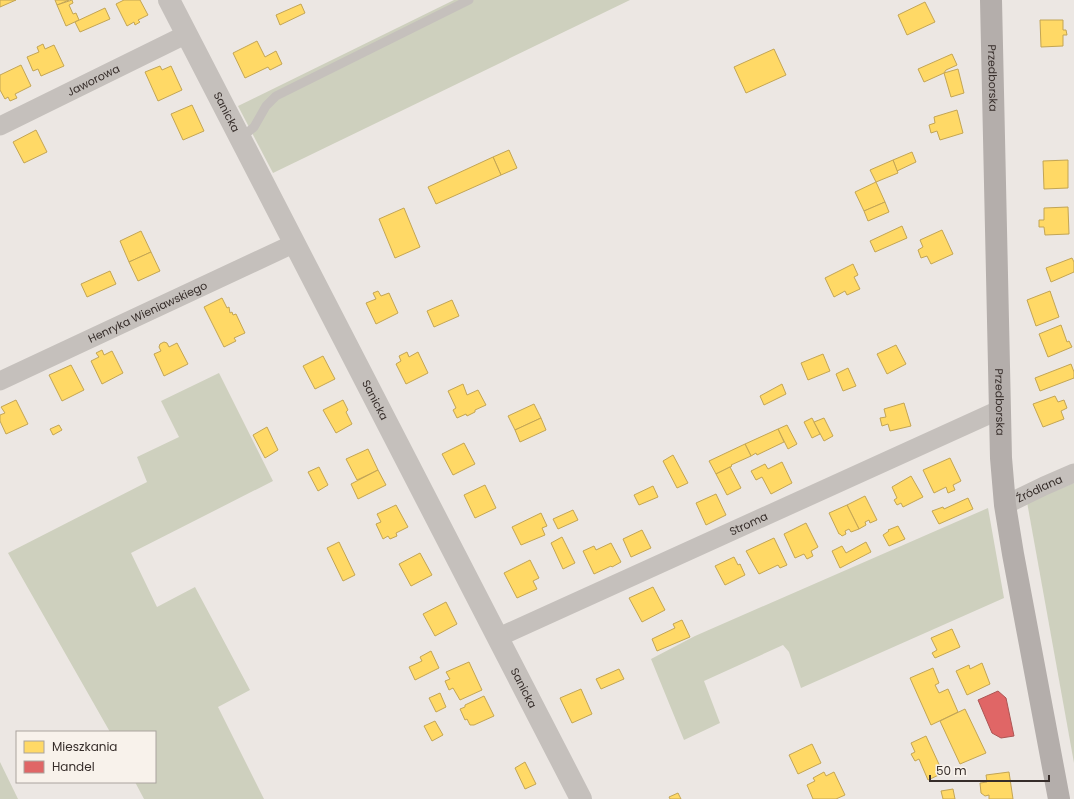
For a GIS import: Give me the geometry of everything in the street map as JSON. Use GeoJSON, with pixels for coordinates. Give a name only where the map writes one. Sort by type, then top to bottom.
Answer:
{"type":"FeatureCollection","features":[{"type":"Feature","properties":{"kind":"main road","name":"Przedborska"},"geometry":{"type":"LineString","coordinates":[[991,0],[1001,458],[1005,505],[1013,554],[1059,799]]}},
{"type":"Feature","properties":{"kind":"street","name":"Sanicka"},"geometry":{"type":"LineString","coordinates":[[169,0],[499,637],[581,799]]}},
{"type":"Feature","properties":{"kind":"street","name":"Jaworowa"},"geometry":{"type":"LineString","coordinates":[[0,126],[187,34]]}},
{"type":"Feature","properties":{"kind":"street","name":"Henryka Wieniawskiego"},"geometry":{"type":"LineString","coordinates":[[0,380],[295,243]]}},
{"type":"Feature","properties":{"kind":"street","name":"Stroma"},"geometry":{"type":"LineString","coordinates":[[499,637],[999,410]]}},
{"type":"Feature","properties":{"kind":"street","name":"Źródlana"},"geometry":{"type":"LineString","coordinates":[[1005,505],[1074,473]]}},
{"type":"Feature","properties":{"kind":"lane"},"geometry":{"type":"LineString","coordinates":[[241,138],[254,127],[266,106],[276,96],[469,0]]}},
{"type":"Feature","properties":{"kind":"green space"},"geometry":{"type":"Polygon","coordinates":[[[454,0],[630,0],[273,173],[238,106],[454,0]]]}},
{"type":"Feature","properties":{"kind":"green space"},"geometry":{"type":"Polygon","coordinates":[[[219,373],[273,481],[131,553],[157,607],[195,587],[250,690],[218,707],[264,799],[144,799],[136,783],[156,783],[156,731],[109,731],[8,553],[147,482],[137,457],[179,437],[161,401],[219,373]]]}},
{"type":"Feature","properties":{"kind":"green space"},"geometry":{"type":"Polygon","coordinates":[[[1074,483],[1074,763],[1027,502],[1074,483]]]}},
{"type":"Feature","properties":{"kind":"green space"},"geometry":{"type":"Polygon","coordinates":[[[988,508],[1004,598],[801,688],[789,652],[783,645],[704,681],[720,723],[684,740],[651,659],[695,636],[988,508]]]}},
{"type":"Feature","properties":{"kind":"green space"},"geometry":{"type":"Polygon","coordinates":[[[0,762],[18,799],[0,799],[0,762]]]}},
{"type":"Feature","properties":{"kind":"building: Mieszkania"},"geometry":{"type":"Polygon","coordinates":[[[0,0],[16,0],[0,7],[0,0]]]}},
{"type":"Feature","properties":{"kind":"building: Mieszkania"},"geometry":{"type":"Polygon","coordinates":[[[55,0],[69,0],[57,5],[55,0]]]}},
{"type":"Feature","properties":{"kind":"building: Mieszkania"},"geometry":{"type":"Polygon","coordinates":[[[72,0],[73,3],[69,5],[73,14],[76,13],[79,20],[66,26],[57,5],[72,0]]]}},
{"type":"Feature","properties":{"kind":"building: Mieszkania"},"geometry":{"type":"Polygon","coordinates":[[[124,0],[140,0],[148,15],[138,20],[140,22],[135,25],[134,22],[127,26],[116,4],[124,0]]]}},
{"type":"Feature","properties":{"kind":"building: Mieszkania"},"geometry":{"type":"Polygon","coordinates":[[[925,2],[935,22],[907,35],[898,15],[925,2]]]}},
{"type":"Feature","properties":{"kind":"building: Mieszkania"},"geometry":{"type":"Polygon","coordinates":[[[301,4],[305,13],[280,25],[276,15],[301,4]]]}},
{"type":"Feature","properties":{"kind":"building: Mieszkania"},"geometry":{"type":"Polygon","coordinates":[[[105,8],[110,19],[80,32],[75,22],[105,8]]]}},
{"type":"Feature","properties":{"kind":"building: Mieszkania"},"geometry":{"type":"Polygon","coordinates":[[[1040,20],[1063,20],[1063,30],[1066,30],[1067,35],[1063,35],[1063,46],[1041,47],[1040,20]]]}},
{"type":"Feature","properties":{"kind":"building: Mieszkania"},"geometry":{"type":"Polygon","coordinates":[[[257,41],[265,57],[276,51],[282,64],[270,70],[268,67],[245,78],[233,53],[257,41]]]}},
{"type":"Feature","properties":{"kind":"building: Mieszkania"},"geometry":{"type":"Polygon","coordinates":[[[43,44],[45,49],[54,45],[64,66],[41,76],[38,69],[33,71],[27,57],[39,52],[37,47],[43,44]]]}},
{"type":"Feature","properties":{"kind":"building: Mieszkania"},"geometry":{"type":"Polygon","coordinates":[[[774,49],[786,75],[746,93],[734,67],[774,49]]]}},
{"type":"Feature","properties":{"kind":"building: Mieszkania"},"geometry":{"type":"Polygon","coordinates":[[[952,54],[957,65],[924,82],[918,69],[952,54]]]}},
{"type":"Feature","properties":{"kind":"building: Mieszkania"},"geometry":{"type":"Polygon","coordinates":[[[21,65],[31,86],[15,94],[17,98],[10,101],[8,97],[5,99],[0,90],[0,75],[21,65]]]}},
{"type":"Feature","properties":{"kind":"building: Mieszkania"},"geometry":{"type":"Polygon","coordinates":[[[160,66],[162,70],[171,66],[182,90],[158,101],[145,72],[160,66]]]}},
{"type":"Feature","properties":{"kind":"building: Mieszkania"},"geometry":{"type":"Polygon","coordinates":[[[958,69],[964,93],[951,97],[944,73],[958,69]]]}},
{"type":"Feature","properties":{"kind":"building: Mieszkania"},"geometry":{"type":"Polygon","coordinates":[[[192,105],[204,131],[183,140],[171,114],[192,105]]]}},
{"type":"Feature","properties":{"kind":"building: Mieszkania"},"geometry":{"type":"Polygon","coordinates":[[[957,110],[963,133],[940,140],[937,131],[931,133],[929,125],[935,123],[934,117],[957,110]]]}},
{"type":"Feature","properties":{"kind":"building: Mieszkania"},"geometry":{"type":"Polygon","coordinates":[[[36,130],[47,152],[24,163],[13,142],[36,130]]]}},
{"type":"Feature","properties":{"kind":"building: Mieszkania"},"geometry":{"type":"Polygon","coordinates":[[[509,150],[517,168],[501,175],[493,157],[509,150]]]}},
{"type":"Feature","properties":{"kind":"building: Mieszkania"},"geometry":{"type":"Polygon","coordinates":[[[912,152],[916,162],[897,171],[893,160],[912,152]]]}},
{"type":"Feature","properties":{"kind":"building: Mieszkania"},"geometry":{"type":"Polygon","coordinates":[[[493,157],[501,175],[436,204],[428,187],[493,157]]]}},
{"type":"Feature","properties":{"kind":"building: Mieszkania"},"geometry":{"type":"Polygon","coordinates":[[[893,160],[898,173],[876,182],[870,170],[893,160]]]}},
{"type":"Feature","properties":{"kind":"building: Mieszkania"},"geometry":{"type":"Polygon","coordinates":[[[1068,160],[1068,188],[1044,189],[1043,161],[1068,160]]]}},
{"type":"Feature","properties":{"kind":"building: Mieszkania"},"geometry":{"type":"Polygon","coordinates":[[[876,182],[885,202],[864,211],[855,192],[876,182]]]}},
{"type":"Feature","properties":{"kind":"building: Mieszkania"},"geometry":{"type":"Polygon","coordinates":[[[885,202],[889,212],[868,221],[864,211],[885,202]]]}},
{"type":"Feature","properties":{"kind":"building: Mieszkania"},"geometry":{"type":"Polygon","coordinates":[[[1068,207],[1069,234],[1045,235],[1044,227],[1039,227],[1039,220],[1044,220],[1044,208],[1068,207]]]}},
{"type":"Feature","properties":{"kind":"building: Mieszkania"},"geometry":{"type":"Polygon","coordinates":[[[404,208],[420,247],[395,258],[379,219],[404,208]]]}},
{"type":"Feature","properties":{"kind":"building: Mieszkania"},"geometry":{"type":"Polygon","coordinates":[[[902,226],[907,238],[875,252],[870,241],[902,226]]]}},
{"type":"Feature","properties":{"kind":"building: Mieszkania"},"geometry":{"type":"Polygon","coordinates":[[[942,230],[953,254],[931,264],[927,256],[921,258],[918,250],[923,247],[920,240],[942,230]]]}},
{"type":"Feature","properties":{"kind":"building: Mieszkania"},"geometry":{"type":"Polygon","coordinates":[[[141,231],[151,252],[129,262],[120,241],[141,231]]]}},
{"type":"Feature","properties":{"kind":"building: Mieszkania"},"geometry":{"type":"Polygon","coordinates":[[[151,252],[160,271],[138,281],[129,262],[151,252]]]}},
{"type":"Feature","properties":{"kind":"building: Mieszkania"},"geometry":{"type":"Polygon","coordinates":[[[1072,258],[1074,262],[1074,272],[1051,282],[1046,268],[1072,258]]]}},
{"type":"Feature","properties":{"kind":"building: Mieszkania"},"geometry":{"type":"Polygon","coordinates":[[[853,264],[858,275],[854,277],[860,289],[847,295],[845,291],[834,297],[825,278],[853,264]]]}},
{"type":"Feature","properties":{"kind":"building: Mieszkania"},"geometry":{"type":"Polygon","coordinates":[[[110,271],[116,284],[87,297],[81,284],[110,271]]]}},
{"type":"Feature","properties":{"kind":"building: Mieszkania"},"geometry":{"type":"Polygon","coordinates":[[[378,291],[381,296],[389,293],[398,313],[376,324],[366,303],[376,299],[373,293],[378,291]]]}},
{"type":"Feature","properties":{"kind":"building: Mieszkania"},"geometry":{"type":"Polygon","coordinates":[[[1050,291],[1059,317],[1036,326],[1027,300],[1050,291]]]}},
{"type":"Feature","properties":{"kind":"building: Mieszkania"},"geometry":{"type":"Polygon","coordinates":[[[222,298],[227,308],[229,307],[230,313],[232,312],[233,315],[236,314],[245,333],[234,338],[236,341],[224,347],[204,307],[222,298]]]}},
{"type":"Feature","properties":{"kind":"building: Mieszkania"},"geometry":{"type":"Polygon","coordinates":[[[452,300],[459,316],[434,327],[427,311],[452,300]]]}},
{"type":"Feature","properties":{"kind":"building: Mieszkania"},"geometry":{"type":"Polygon","coordinates":[[[1061,325],[1067,342],[1069,341],[1072,347],[1048,357],[1039,334],[1061,325]]]}},
{"type":"Feature","properties":{"kind":"building: Mieszkania"},"geometry":{"type":"Polygon","coordinates":[[[164,342],[167,343],[169,347],[177,343],[188,364],[164,376],[154,354],[161,351],[159,347],[160,344],[164,342]]]}},
{"type":"Feature","properties":{"kind":"building: Mieszkania"},"geometry":{"type":"Polygon","coordinates":[[[896,345],[906,364],[887,374],[877,354],[896,345]]]}},
{"type":"Feature","properties":{"kind":"building: Mieszkania"},"geometry":{"type":"Polygon","coordinates":[[[102,350],[104,355],[112,351],[123,373],[102,384],[91,361],[99,357],[96,353],[102,350]]]}},
{"type":"Feature","properties":{"kind":"building: Mieszkania"},"geometry":{"type":"Polygon","coordinates":[[[407,352],[409,357],[418,352],[428,373],[406,384],[396,364],[401,361],[399,356],[407,352]]]}},
{"type":"Feature","properties":{"kind":"building: Mieszkania"},"geometry":{"type":"Polygon","coordinates":[[[823,354],[830,371],[808,380],[801,363],[823,354]]]}},
{"type":"Feature","properties":{"kind":"building: Mieszkania"},"geometry":{"type":"Polygon","coordinates":[[[323,356],[335,379],[315,389],[303,366],[323,356]]]}},
{"type":"Feature","properties":{"kind":"building: Mieszkania"},"geometry":{"type":"Polygon","coordinates":[[[1071,364],[1074,372],[1074,378],[1040,391],[1035,378],[1071,364]]]}},
{"type":"Feature","properties":{"kind":"building: Mieszkania"},"geometry":{"type":"Polygon","coordinates":[[[71,365],[84,390],[62,401],[49,375],[71,365]]]}},
{"type":"Feature","properties":{"kind":"building: Mieszkania"},"geometry":{"type":"Polygon","coordinates":[[[848,368],[856,386],[843,391],[836,374],[848,368]]]}},
{"type":"Feature","properties":{"kind":"building: Mieszkania"},"geometry":{"type":"Polygon","coordinates":[[[463,384],[467,395],[478,390],[486,405],[467,416],[466,414],[457,418],[453,410],[456,408],[448,391],[463,384]]]}},
{"type":"Feature","properties":{"kind":"building: Mieszkania"},"geometry":{"type":"Polygon","coordinates":[[[782,384],[786,394],[764,405],[760,396],[782,384]]]}},
{"type":"Feature","properties":{"kind":"building: Mieszkania"},"geometry":{"type":"Polygon","coordinates":[[[1055,396],[1058,402],[1064,400],[1067,408],[1061,411],[1064,419],[1043,427],[1033,404],[1055,396]]]}},
{"type":"Feature","properties":{"kind":"building: Mieszkania"},"geometry":{"type":"Polygon","coordinates":[[[16,400],[28,424],[6,434],[0,421],[0,415],[5,413],[1,407],[16,400]]]}},
{"type":"Feature","properties":{"kind":"building: Mieszkania"},"geometry":{"type":"Polygon","coordinates":[[[343,400],[348,410],[346,412],[352,424],[336,433],[323,410],[343,400]]]}},
{"type":"Feature","properties":{"kind":"building: Mieszkania"},"geometry":{"type":"Polygon","coordinates":[[[904,403],[911,426],[890,431],[888,424],[882,426],[880,418],[886,417],[884,409],[904,403]]]}},
{"type":"Feature","properties":{"kind":"building: Mieszkania"},"geometry":{"type":"Polygon","coordinates":[[[534,404],[541,418],[515,430],[508,416],[534,404]]]}},
{"type":"Feature","properties":{"kind":"building: Mieszkania"},"geometry":{"type":"Polygon","coordinates":[[[541,418],[546,430],[520,442],[515,430],[541,418]]]}},
{"type":"Feature","properties":{"kind":"building: Mieszkania"},"geometry":{"type":"Polygon","coordinates":[[[812,418],[820,434],[812,438],[804,422],[812,418]]]}},
{"type":"Feature","properties":{"kind":"building: Mieszkania"},"geometry":{"type":"Polygon","coordinates":[[[824,418],[833,436],[824,441],[814,422],[824,418]]]}},
{"type":"Feature","properties":{"kind":"building: Mieszkania"},"geometry":{"type":"Polygon","coordinates":[[[59,425],[62,430],[53,435],[50,429],[59,425]]]}},
{"type":"Feature","properties":{"kind":"building: Mieszkania"},"geometry":{"type":"Polygon","coordinates":[[[787,425],[797,444],[788,449],[778,429],[787,425]]]}},
{"type":"Feature","properties":{"kind":"building: Mieszkania"},"geometry":{"type":"Polygon","coordinates":[[[267,427],[278,450],[265,458],[253,435],[267,427]]]}},
{"type":"Feature","properties":{"kind":"building: Mieszkania"},"geometry":{"type":"Polygon","coordinates":[[[778,429],[784,442],[757,455],[756,453],[751,456],[745,444],[778,429]]]}},
{"type":"Feature","properties":{"kind":"building: Mieszkania"},"geometry":{"type":"Polygon","coordinates":[[[464,443],[475,464],[453,475],[442,454],[464,443]]]}},
{"type":"Feature","properties":{"kind":"building: Mieszkania"},"geometry":{"type":"Polygon","coordinates":[[[745,444],[751,456],[716,474],[709,461],[745,444]]]}},
{"type":"Feature","properties":{"kind":"building: Mieszkania"},"geometry":{"type":"Polygon","coordinates":[[[368,449],[378,470],[357,480],[346,459],[368,449]]]}},
{"type":"Feature","properties":{"kind":"building: Mieszkania"},"geometry":{"type":"Polygon","coordinates":[[[673,455],[688,483],[677,488],[663,461],[673,455]]]}},
{"type":"Feature","properties":{"kind":"building: Mieszkania"},"geometry":{"type":"Polygon","coordinates":[[[950,458],[961,481],[953,485],[955,490],[948,493],[946,487],[934,493],[923,470],[950,458]]]}},
{"type":"Feature","properties":{"kind":"building: Mieszkania"},"geometry":{"type":"Polygon","coordinates":[[[782,462],[792,483],[771,494],[762,477],[756,480],[751,471],[765,464],[768,469],[782,462]]]}},
{"type":"Feature","properties":{"kind":"building: Mieszkania"},"geometry":{"type":"Polygon","coordinates":[[[319,467],[328,485],[318,491],[308,472],[319,467]]]}},
{"type":"Feature","properties":{"kind":"building: Mieszkania"},"geometry":{"type":"Polygon","coordinates":[[[730,467],[741,488],[727,495],[716,474],[730,467]]]}},
{"type":"Feature","properties":{"kind":"building: Mieszkania"},"geometry":{"type":"Polygon","coordinates":[[[378,470],[386,485],[358,499],[351,484],[378,470]]]}},
{"type":"Feature","properties":{"kind":"building: Mieszkania"},"geometry":{"type":"Polygon","coordinates":[[[911,476],[923,497],[903,507],[901,503],[897,505],[894,500],[897,498],[892,487],[911,476]]]}},
{"type":"Feature","properties":{"kind":"building: Mieszkania"},"geometry":{"type":"Polygon","coordinates":[[[485,485],[496,508],[475,518],[464,495],[485,485]]]}},
{"type":"Feature","properties":{"kind":"building: Mieszkania"},"geometry":{"type":"Polygon","coordinates":[[[653,486],[658,497],[639,505],[634,495],[653,486]]]}},
{"type":"Feature","properties":{"kind":"building: Mieszkania"},"geometry":{"type":"Polygon","coordinates":[[[716,494],[726,515],[706,525],[696,503],[716,494]]]}},
{"type":"Feature","properties":{"kind":"building: Mieszkania"},"geometry":{"type":"Polygon","coordinates":[[[865,496],[877,520],[870,523],[869,520],[865,522],[866,525],[859,529],[847,505],[865,496]]]}},
{"type":"Feature","properties":{"kind":"building: Mieszkania"},"geometry":{"type":"Polygon","coordinates":[[[968,498],[973,509],[939,524],[932,511],[943,507],[944,509],[968,498]]]}},
{"type":"Feature","properties":{"kind":"building: Mieszkania"},"geometry":{"type":"Polygon","coordinates":[[[396,505],[408,527],[396,533],[397,536],[390,539],[388,536],[383,539],[376,524],[381,522],[377,514],[396,505]]]}},
{"type":"Feature","properties":{"kind":"building: Mieszkania"},"geometry":{"type":"Polygon","coordinates":[[[847,505],[859,529],[851,532],[849,529],[845,531],[846,534],[842,536],[839,534],[829,513],[847,505]]]}},
{"type":"Feature","properties":{"kind":"building: Mieszkania"},"geometry":{"type":"Polygon","coordinates":[[[573,510],[578,520],[558,529],[553,519],[573,510]]]}},
{"type":"Feature","properties":{"kind":"building: Mieszkania"},"geometry":{"type":"Polygon","coordinates":[[[541,513],[547,526],[542,528],[545,535],[521,545],[512,527],[541,513]]]}},
{"type":"Feature","properties":{"kind":"building: Mieszkania"},"geometry":{"type":"Polygon","coordinates":[[[806,523],[818,547],[811,551],[813,556],[807,559],[804,554],[795,558],[784,534],[806,523]]]}},
{"type":"Feature","properties":{"kind":"building: Mieszkania"},"geometry":{"type":"Polygon","coordinates":[[[898,526],[905,539],[889,546],[883,535],[889,531],[888,530],[898,526]]]}},
{"type":"Feature","properties":{"kind":"building: Mieszkania"},"geometry":{"type":"Polygon","coordinates":[[[642,530],[651,548],[631,557],[623,539],[642,530]]]}},
{"type":"Feature","properties":{"kind":"building: Mieszkania"},"geometry":{"type":"Polygon","coordinates":[[[562,537],[575,563],[563,569],[551,543],[562,537]]]}},
{"type":"Feature","properties":{"kind":"building: Mieszkania"},"geometry":{"type":"Polygon","coordinates":[[[774,538],[787,565],[780,568],[778,565],[759,574],[746,551],[774,538]]]}},
{"type":"Feature","properties":{"kind":"building: Mieszkania"},"geometry":{"type":"Polygon","coordinates":[[[339,542],[355,575],[343,581],[327,548],[339,542]]]}},
{"type":"Feature","properties":{"kind":"building: Mieszkania"},"geometry":{"type":"Polygon","coordinates":[[[866,542],[871,552],[840,568],[832,551],[842,546],[846,553],[866,542]]]}},
{"type":"Feature","properties":{"kind":"building: Mieszkania"},"geometry":{"type":"Polygon","coordinates":[[[611,543],[621,562],[594,574],[583,551],[594,546],[596,550],[611,543]]]}},
{"type":"Feature","properties":{"kind":"building: Mieszkania"},"geometry":{"type":"Polygon","coordinates":[[[420,553],[432,575],[411,586],[399,564],[420,553]]]}},
{"type":"Feature","properties":{"kind":"building: Mieszkania"},"geometry":{"type":"Polygon","coordinates":[[[734,557],[738,565],[740,564],[745,575],[725,585],[715,566],[734,557]]]}},
{"type":"Feature","properties":{"kind":"building: Mieszkania"},"geometry":{"type":"Polygon","coordinates":[[[530,560],[539,578],[533,581],[537,589],[517,598],[504,573],[530,560]]]}},
{"type":"Feature","properties":{"kind":"building: Mieszkania"},"geometry":{"type":"Polygon","coordinates":[[[653,587],[665,610],[642,622],[629,598],[653,587]]]}},
{"type":"Feature","properties":{"kind":"building: Mieszkania"},"geometry":{"type":"Polygon","coordinates":[[[446,602],[457,624],[435,636],[423,614],[446,602]]]}},
{"type":"Feature","properties":{"kind":"building: Mieszkania"},"geometry":{"type":"Polygon","coordinates":[[[682,620],[690,637],[657,651],[652,639],[675,628],[673,624],[682,620]]]}},
{"type":"Feature","properties":{"kind":"building: Mieszkania"},"geometry":{"type":"Polygon","coordinates":[[[952,629],[960,647],[935,658],[932,653],[937,650],[931,638],[952,629]]]}},
{"type":"Feature","properties":{"kind":"building: Mieszkania"},"geometry":{"type":"Polygon","coordinates":[[[431,651],[439,668],[415,680],[409,667],[422,661],[420,657],[431,651]]]}},
{"type":"Feature","properties":{"kind":"building: Mieszkania"},"geometry":{"type":"Polygon","coordinates":[[[469,662],[482,690],[460,700],[453,688],[449,690],[445,681],[450,679],[446,672],[469,662]]]}},
{"type":"Feature","properties":{"kind":"building: Mieszkania"},"geometry":{"type":"Polygon","coordinates":[[[982,663],[990,684],[967,695],[956,671],[969,665],[970,669],[982,663]]]}},
{"type":"Feature","properties":{"kind":"building: Mieszkania"},"geometry":{"type":"Polygon","coordinates":[[[933,668],[939,683],[935,685],[939,693],[948,689],[958,712],[931,725],[910,678],[933,668]]]}},
{"type":"Feature","properties":{"kind":"building: Mieszkania"},"geometry":{"type":"Polygon","coordinates":[[[619,669],[624,679],[601,689],[596,679],[619,669]]]}},
{"type":"Feature","properties":{"kind":"building: Mieszkania"},"geometry":{"type":"Polygon","coordinates":[[[581,689],[592,714],[572,723],[560,698],[581,689]]]}},
{"type":"Feature","properties":{"kind":"building: Mieszkania"},"geometry":{"type":"Polygon","coordinates":[[[440,693],[446,707],[436,712],[429,698],[440,693]]]}},
{"type":"Feature","properties":{"kind":"building: Mieszkania"},"geometry":{"type":"Polygon","coordinates":[[[484,696],[494,716],[474,725],[470,725],[467,719],[465,720],[460,709],[484,696]]]}},
{"type":"Feature","properties":{"kind":"building: Mieszkania"},"geometry":{"type":"Polygon","coordinates":[[[965,709],[986,753],[960,764],[940,721],[965,709]]]}},
{"type":"Feature","properties":{"kind":"building: Mieszkania"},"geometry":{"type":"Polygon","coordinates":[[[435,721],[443,735],[432,741],[424,726],[435,721]]]}},
{"type":"Feature","properties":{"kind":"building: Mieszkania"},"geometry":{"type":"Polygon","coordinates":[[[926,736],[943,773],[928,780],[919,759],[915,761],[911,754],[915,752],[911,743],[926,736]]]}},
{"type":"Feature","properties":{"kind":"building: Mieszkania"},"geometry":{"type":"Polygon","coordinates":[[[812,744],[821,763],[798,774],[789,755],[812,744]]]}},
{"type":"Feature","properties":{"kind":"building: Mieszkania"},"geometry":{"type":"Polygon","coordinates":[[[525,762],[536,784],[525,789],[515,768],[525,762]]]}},
{"type":"Feature","properties":{"kind":"building: Mieszkania"},"geometry":{"type":"Polygon","coordinates":[[[824,772],[826,776],[834,772],[845,795],[836,799],[813,799],[807,785],[815,781],[813,778],[824,772]]]}},
{"type":"Feature","properties":{"kind":"building: Mieszkania"},"geometry":{"type":"Polygon","coordinates":[[[1009,772],[1013,799],[989,799],[989,795],[985,796],[981,793],[980,783],[987,782],[986,775],[1009,772]]]}},
{"type":"Feature","properties":{"kind":"building: Mieszkania"},"geometry":{"type":"Polygon","coordinates":[[[953,789],[955,799],[943,799],[941,791],[953,789]]]}},
{"type":"Feature","properties":{"kind":"building: Mieszkania"},"geometry":{"type":"Polygon","coordinates":[[[678,793],[681,799],[670,799],[669,797],[678,793]]]}},
{"type":"Feature","properties":{"kind":"building: Handel"},"geometry":{"type":"Polygon","coordinates":[[[998,691],[1006,698],[1014,736],[1001,738],[992,733],[978,700],[998,691]]]}}]}
